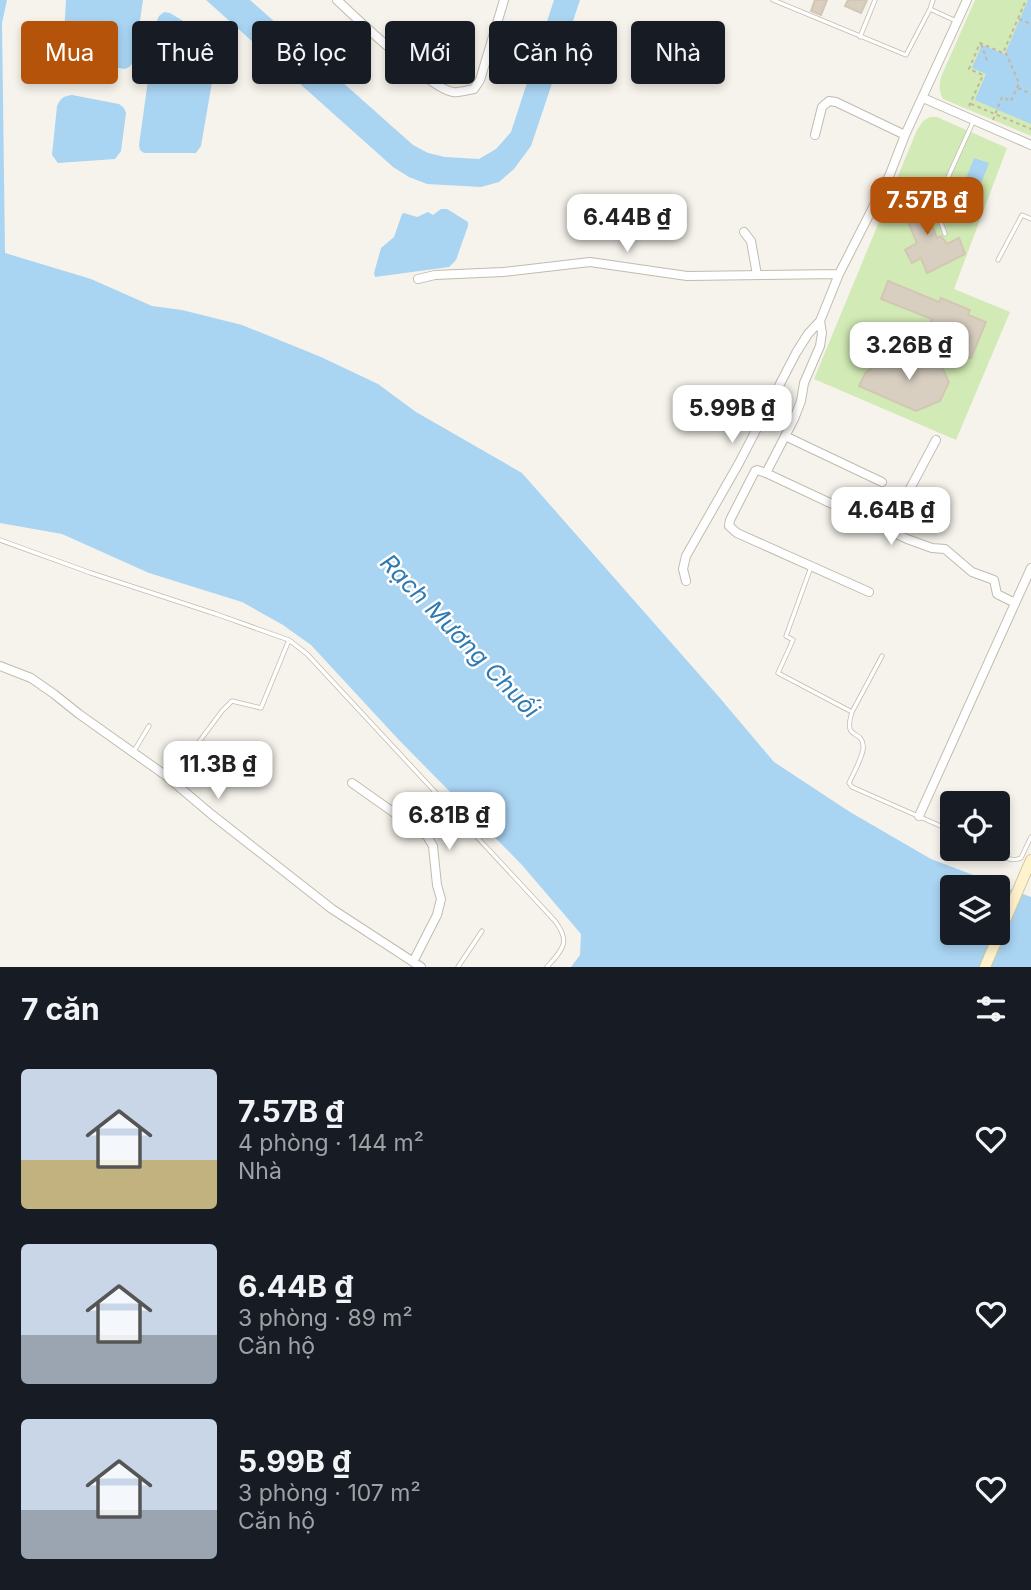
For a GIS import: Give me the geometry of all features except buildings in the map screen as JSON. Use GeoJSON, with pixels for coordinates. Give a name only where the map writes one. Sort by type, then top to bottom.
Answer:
{"type":"FeatureCollection","features":[{"type":"Feature","properties":{"kind":"main road"},"geometry":{"type":"LineString","coordinates":[[985,967],[1031,859]]}},
{"type":"Feature","properties":{"kind":"street"},"geometry":{"type":"LineString","coordinates":[[337,0],[421,74],[452,92],[474,89],[480,80],[505,0]]}},
{"type":"Feature","properties":{"kind":"street"},"geometry":{"type":"LineString","coordinates":[[686,581],[683,569],[686,556],[739,463],[796,353],[820,321],[839,274],[890,174],[967,0]]}},
{"type":"Feature","properties":{"kind":"street"},"geometry":{"type":"LineString","coordinates":[[923,98],[1031,145]]}},
{"type":"Feature","properties":{"kind":"street"},"geometry":{"type":"LineString","coordinates":[[816,135],[822,107],[829,101],[905,135]]}},
{"type":"Feature","properties":{"kind":"street"},"geometry":{"type":"LineString","coordinates":[[744,232],[751,241],[757,275]]}},
{"type":"Feature","properties":{"kind":"street"},"geometry":{"type":"LineString","coordinates":[[418,279],[435,275],[503,272],[590,262],[687,276],[839,274]]}},
{"type":"Feature","properties":{"kind":"street"},"geometry":{"type":"LineString","coordinates":[[766,473],[801,401],[804,383],[820,346],[820,321]]}},
{"type":"Feature","properties":{"kind":"street"},"geometry":{"type":"LineString","coordinates":[[785,436],[882,482]]}},
{"type":"Feature","properties":{"kind":"street"},"geometry":{"type":"LineString","coordinates":[[888,530],[936,440]]}},
{"type":"Feature","properties":{"kind":"street"},"geometry":{"type":"LineString","coordinates":[[869,592],[737,533],[729,526],[755,471],[766,473],[888,530],[932,548],[945,549],[972,572],[993,580],[997,594],[1015,603]]}},
{"type":"Feature","properties":{"kind":"street"},"geometry":{"type":"LineString","coordinates":[[919,816],[1031,568]]}},
{"type":"Feature","properties":{"kind":"street"},"geometry":{"type":"LineString","coordinates":[[0,666],[31,678],[171,780],[332,909],[417,964],[441,900],[433,846],[427,836],[352,783]]}},
{"type":"Feature","properties":{"kind":"lane"},"geometry":{"type":"LineString","coordinates":[[773,0],[906,55],[933,0]]}},
{"type":"Feature","properties":{"kind":"lane"},"geometry":{"type":"LineString","coordinates":[[860,37],[875,0]]}},
{"type":"Feature","properties":{"kind":"lane"},"geometry":{"type":"LineString","coordinates":[[930,9],[958,22]]}},
{"type":"Feature","properties":{"kind":"lane"},"geometry":{"type":"LineString","coordinates":[[945,234],[935,206],[974,121]]}},
{"type":"Feature","properties":{"kind":"lane"},"geometry":{"type":"LineString","coordinates":[[998,260],[1022,215],[1031,219]]}},
{"type":"Feature","properties":{"kind":"lane"},"geometry":{"type":"LineString","coordinates":[[0,540],[289,640],[307,654],[505,865],[564,932],[565,941],[547,967]]}},
{"type":"Feature","properties":{"kind":"lane"},"geometry":{"type":"LineString","coordinates":[[812,565],[786,636],[793,640],[778,673],[852,712]]}},
{"type":"Feature","properties":{"kind":"lane"},"geometry":{"type":"LineString","coordinates":[[171,780],[222,710],[232,701],[261,709],[289,640]]}},
{"type":"Feature","properties":{"kind":"lane"},"geometry":{"type":"LineString","coordinates":[[883,656],[852,712],[848,726],[850,732],[862,741],[864,748],[849,783],[852,788],[940,826]]}},
{"type":"Feature","properties":{"kind":"lane"},"geometry":{"type":"LineString","coordinates":[[133,752],[149,726]]}},
{"type":"Feature","properties":{"kind":"lane"},"geometry":{"type":"LineString","coordinates":[[1010,860],[1021,858],[1031,837]]}},
{"type":"Feature","properties":{"kind":"lane"},"geometry":{"type":"LineString","coordinates":[[458,967],[482,930]]}},
{"type":"Feature","properties":{"kind":"path"},"geometry":{"type":"LineString","coordinates":[[981,43],[1003,53],[1026,0]]}},
{"type":"Feature","properties":{"kind":"path"},"geometry":{"type":"LineString","coordinates":[[1018,19],[1031,24]]}},
{"type":"Feature","properties":{"kind":"path"},"geometry":{"type":"LineString","coordinates":[[981,43],[988,63]]}},
{"type":"Feature","properties":{"kind":"path"},"geometry":{"type":"LineString","coordinates":[[981,43],[969,69],[983,75],[970,104],[1031,129]]}},
{"type":"Feature","properties":{"kind":"path"},"geometry":{"type":"LineString","coordinates":[[995,114],[1002,97],[1011,101],[1019,83],[1005,50]]}},
{"type":"Feature","properties":{"kind":"path"},"geometry":{"type":"LineString","coordinates":[[1017,88],[1031,94]]}},
{"type":"Feature","properties":{"kind":"green space"},"geometry":{"type":"Polygon","coordinates":[[[975,0],[1031,0],[1031,136],[943,99],[941,77],[975,0]]]}},
{"type":"Feature","properties":{"kind":"green space"},"geometry":{"type":"Polygon","coordinates":[[[937,117],[1007,148],[954,289],[1010,312],[956,440],[814,379],[917,130],[923,121],[937,117]]]}},
{"type":"Feature","properties":{"kind":"water","name":"Rạch Mương Chuối"},"geometry":{"type":"Polygon","coordinates":[[[0,0],[7,0],[2,23],[5,253],[91,279],[152,306],[182,310],[242,325],[321,357],[378,384],[416,412],[522,473],[774,762],[850,812],[931,859],[973,875],[940,875],[940,945],[1010,945],[1010,889],[1031,897],[1031,967],[571,967],[580,955],[581,934],[522,865],[398,739],[311,645],[283,625],[242,602],[149,573],[62,534],[0,523],[0,0]]]}},
{"type":"Feature","properties":{"kind":"water"},"geometry":{"type":"Polygon","coordinates":[[[66,0],[143,0],[140,21],[132,21],[132,64],[128,68],[118,68],[118,21],[65,21],[66,0]]]}},
{"type":"Feature","properties":{"kind":"water"},"geometry":{"type":"Polygon","coordinates":[[[206,0],[250,0],[274,21],[252,21],[252,41],[238,29],[238,21],[230,21],[206,0]]]}},
{"type":"Feature","properties":{"kind":"water"},"geometry":{"type":"Polygon","coordinates":[[[554,0],[580,0],[573,21],[547,21],[554,0]]]}},
{"type":"Feature","properties":{"kind":"water"},"geometry":{"type":"Polygon","coordinates":[[[1028,0],[1031,0],[1031,124],[975,100],[986,74],[972,68],[982,45],[1005,54],[1028,0]]]}},
{"type":"Feature","properties":{"kind":"water"},"geometry":{"type":"Polygon","coordinates":[[[164,12],[170,13],[183,21],[157,21],[164,12]]]}},
{"type":"Feature","properties":{"kind":"water"},"geometry":{"type":"Polygon","coordinates":[[[148,84],[212,84],[201,146],[196,153],[144,153],[139,145],[148,84]]]}},
{"type":"Feature","properties":{"kind":"water"},"geometry":{"type":"Polygon","coordinates":[[[300,84],[344,84],[413,145],[428,153],[445,157],[479,159],[496,149],[511,132],[527,84],[552,84],[531,146],[514,169],[499,182],[481,187],[427,184],[393,167],[300,84]]]}},
{"type":"Feature","properties":{"kind":"water"},"geometry":{"type":"Polygon","coordinates":[[[72,95],[119,104],[124,108],[126,113],[121,151],[115,159],[58,163],[52,155],[57,106],[62,98],[72,95]]]}},
{"type":"Feature","properties":{"kind":"water"},"geometry":{"type":"Polygon","coordinates":[[[974,158],[989,163],[980,186],[965,181],[974,158]]]}},
{"type":"Feature","properties":{"kind":"water"},"geometry":{"type":"Polygon","coordinates":[[[441,209],[447,209],[468,222],[456,260],[449,267],[375,277],[381,248],[394,237],[402,214],[417,217],[428,212],[433,215],[441,209]]]}}]}
